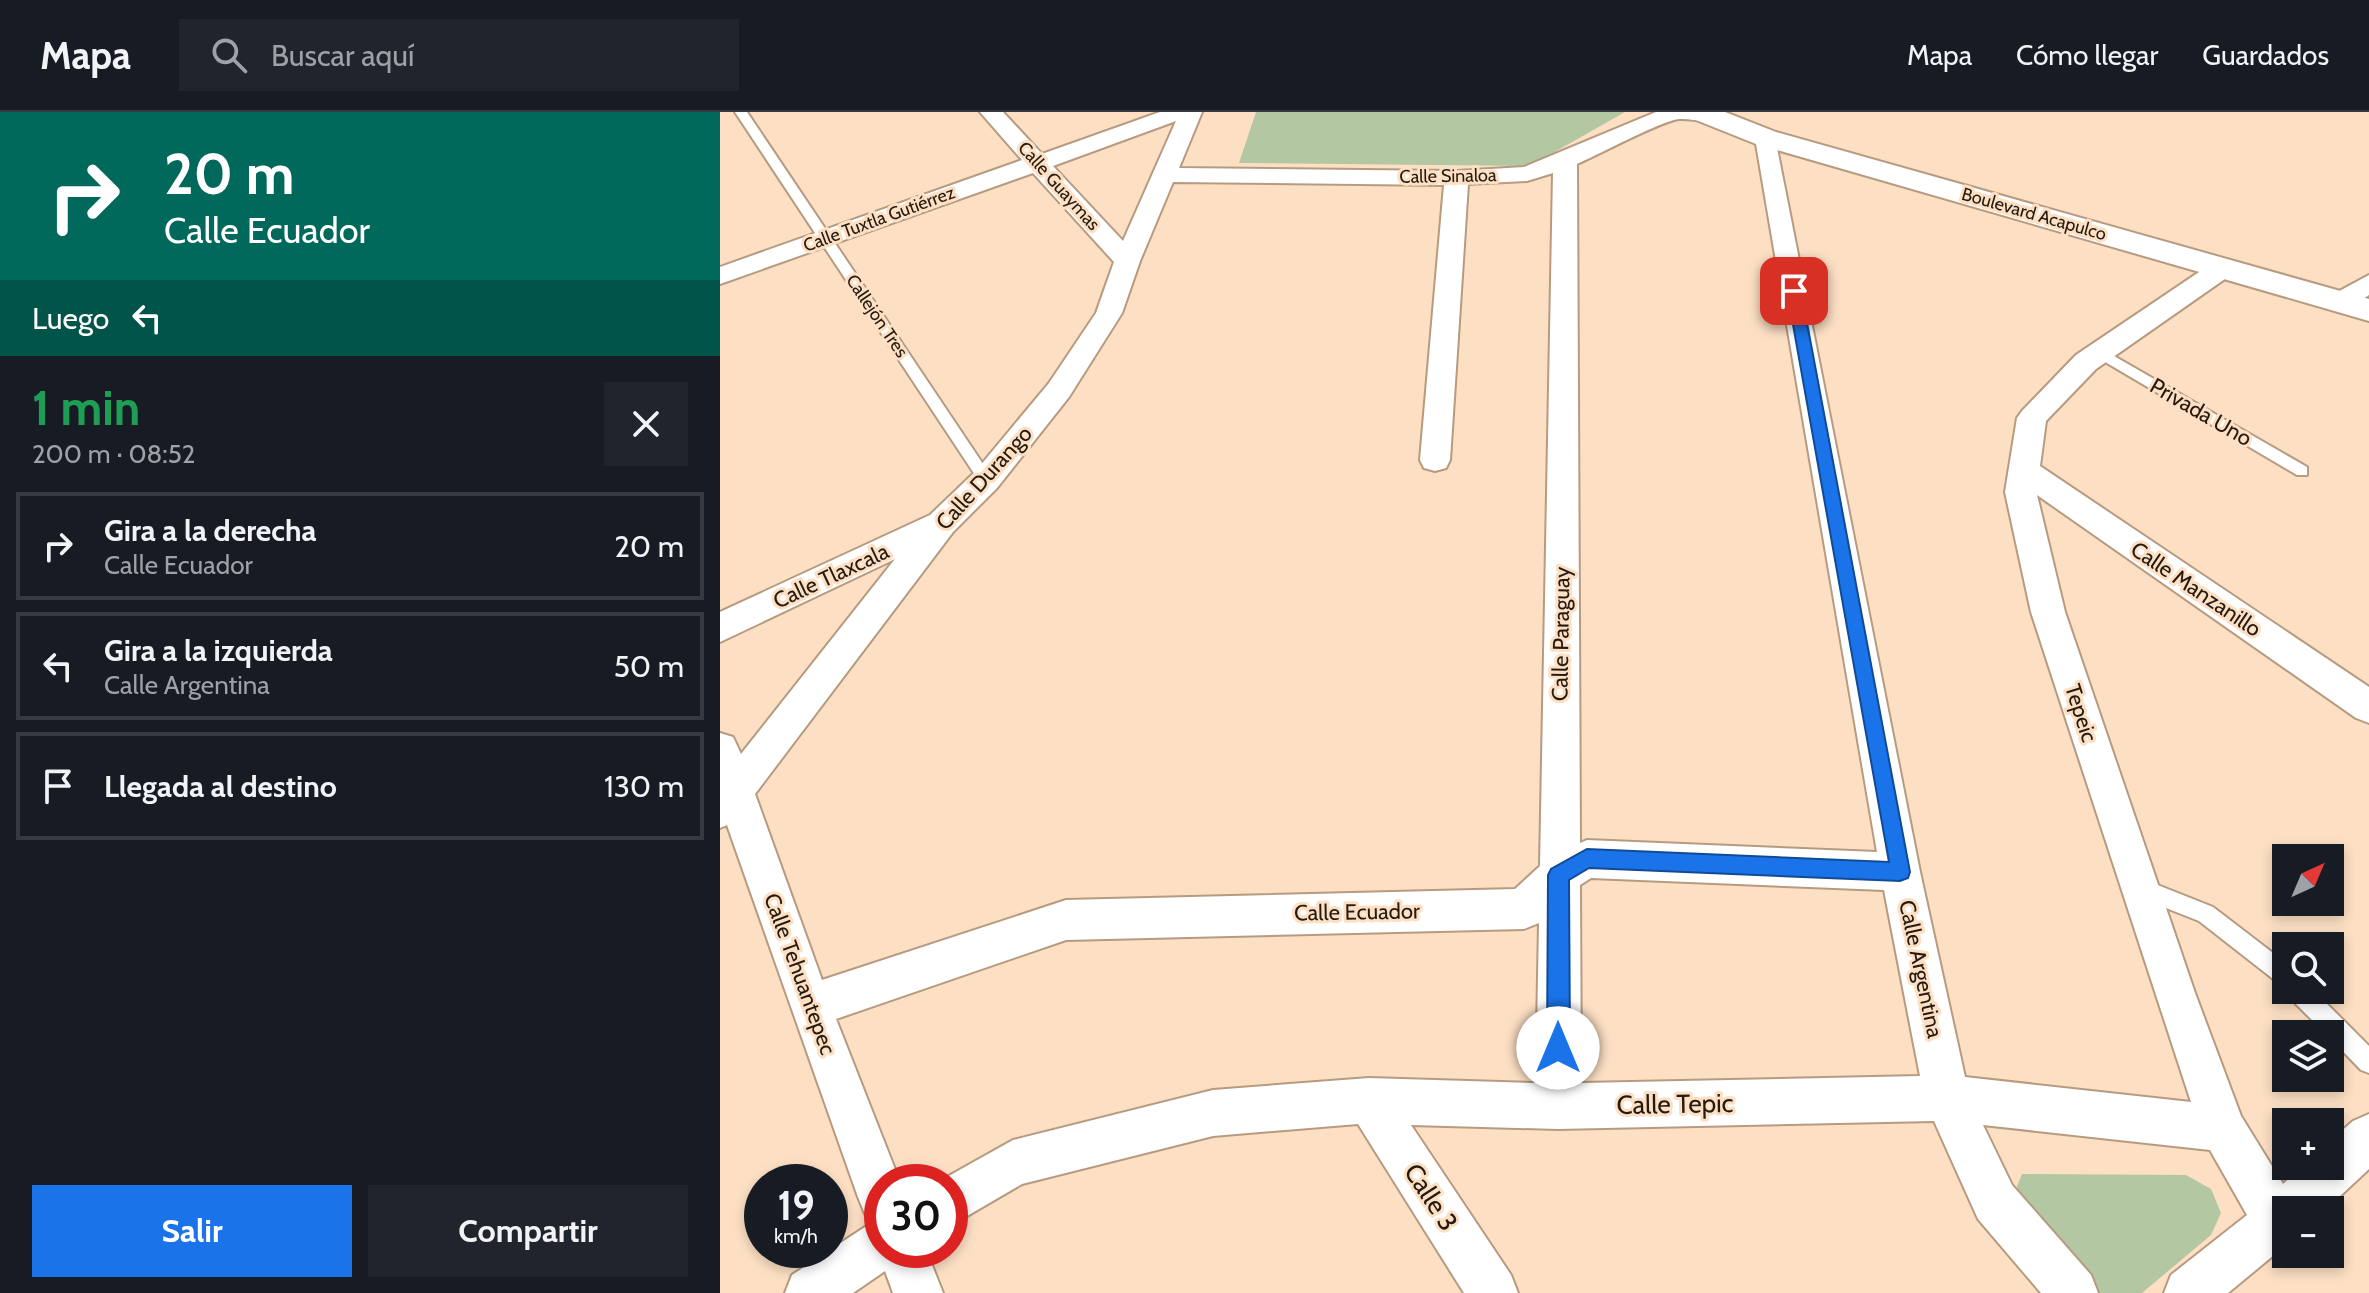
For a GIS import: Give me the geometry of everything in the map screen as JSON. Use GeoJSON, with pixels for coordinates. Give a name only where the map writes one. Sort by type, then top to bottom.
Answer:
{"type":"FeatureCollection","features":[{"type":"Feature","properties":{"kind":"main road","name":"Boulevard Acapulco"},"geometry":{"type":"LineString","coordinates":[[1707,113],[1766,138],[2355,306]]}},
{"type":"Feature","properties":{"kind":"street","name":"Calle Guaymas"},"geometry":{"type":"LineString","coordinates":[[991,112],[1127,261]]}},
{"type":"Feature","properties":{"kind":"street","name":"Calle Tuxtla Gutiérrez"},"geometry":{"type":"LineString","coordinates":[[720,276],[1181,112]]}},
{"type":"Feature","properties":{"kind":"street","name":"Calle Durango"},"geometry":{"type":"LineString","coordinates":[[728,800],[942,523],[986,480],[1059,390],[1109,313],[1127,261],[1167,175],[1191,112]]}},
{"type":"Feature","properties":{"kind":"street","name":"Calle Sinaloa"},"geometry":{"type":"LineString","coordinates":[[1167,175],[1457,178],[1527,174],[1565,161],[1675,112],[1707,113]]}},
{"type":"Feature","properties":{"kind":"street","name":"Calle Argentina"},"geometry":{"type":"LineString","coordinates":[[1766,138],[1900,872],[1947,1098],[1995,1202],[2073,1293]]}},
{"type":"Feature","properties":{"kind":"street","name":"Calle Paraguay"},"geometry":{"type":"LineString","coordinates":[[1558,1106],[1565,161]]}},
{"type":"Feature","properties":{"kind":"street"},"geometry":{"type":"LineString","coordinates":[[1435,460],[1457,178]]}},
{"type":"Feature","properties":{"kind":"street","name":"Tepeic"},"geometry":{"type":"LineString","coordinates":[[2223,268],[2086,362],[2032,418],[2021,492],[2048,612],[2137,887],[2223,1129],[2272,1197]]}},
{"type":"Feature","properties":{"kind":"street"},"geometry":{"type":"LineString","coordinates":[[2355,306],[2369,283]]}},
{"type":"Feature","properties":{"kind":"street","name":"Calle Manzanillo"},"geometry":{"type":"LineString","coordinates":[[2023,470],[2369,707]]}},
{"type":"Feature","properties":{"kind":"street","name":"Calle Tlaxcala"},"geometry":{"type":"LineString","coordinates":[[720,628],[942,523]]}},
{"type":"Feature","properties":{"kind":"street","name":"Calle Tehuantepec"},"geometry":{"type":"LineString","coordinates":[[720,749],[728,800],[870,1164]]}},
{"type":"Feature","properties":{"kind":"street","name":"Calle Ecuador"},"geometry":{"type":"LineString","coordinates":[[810,1006],[1066,920],[1524,909],[1559,875],[1587,859],[1900,872]]}},
{"type":"Feature","properties":{"kind":"street","name":"Calle Tepic"},"geometry":{"type":"LineString","coordinates":[[968,1191],[1013,1163],[1213,1113],[1369,1101],[1558,1106],[1947,1098],[2223,1129]]}},
{"type":"Feature","properties":{"kind":"street","name":"Calle 3"},"geometry":{"type":"LineString","coordinates":[[1369,1101],[1493,1293]]}},
{"type":"Feature","properties":{"kind":"street"},"geometry":{"type":"LineString","coordinates":[[2305,1196],[2369,1137]]}},
{"type":"Feature","properties":{"kind":"street"},"geometry":{"type":"LineString","coordinates":[[2189,1293],[2272,1226]]}},
{"type":"Feature","properties":{"kind":"street"},"geometry":{"type":"LineString","coordinates":[[810,1293],[864,1256]]}},
{"type":"Feature","properties":{"kind":"street"},"geometry":{"type":"LineString","coordinates":[[909,1268],[918,1293]]}},
{"type":"Feature","properties":{"kind":"lane","name":"Callejón Tres"},"geometry":{"type":"LineString","coordinates":[[741,112],[986,480]]}},
{"type":"Feature","properties":{"kind":"lane","name":"Privada Uno"},"geometry":{"type":"LineString","coordinates":[[2100,353],[2302,471]]}},
{"type":"Feature","properties":{"kind":"lane"},"geometry":{"type":"LineString","coordinates":[[2137,887],[2206,914],[2272,964]]}},
{"type":"Feature","properties":{"kind":"lane"},"geometry":{"type":"LineString","coordinates":[[2312,1004],[2369,1062]]}},
{"type":"Feature","properties":{"kind":"green space"},"geometry":{"type":"Polygon","coordinates":[[[1256,112],[1625,112],[1530,166],[1239,163],[1256,112]]]}},
{"type":"Feature","properties":{"kind":"green space"},"geometry":{"type":"Polygon","coordinates":[[[2022,1174],[2186,1175],[2211,1189],[2221,1213],[2211,1235],[2142,1293],[2092,1293],[2021,1200],[2017,1186],[2022,1174]]]}},
{"type":"Feature","properties":{"kind":"route"},"geometry":{"type":"LineString","coordinates":[[1558,1048],[1559,875],[1587,859],[1900,872],[1794,291]]}}]}
